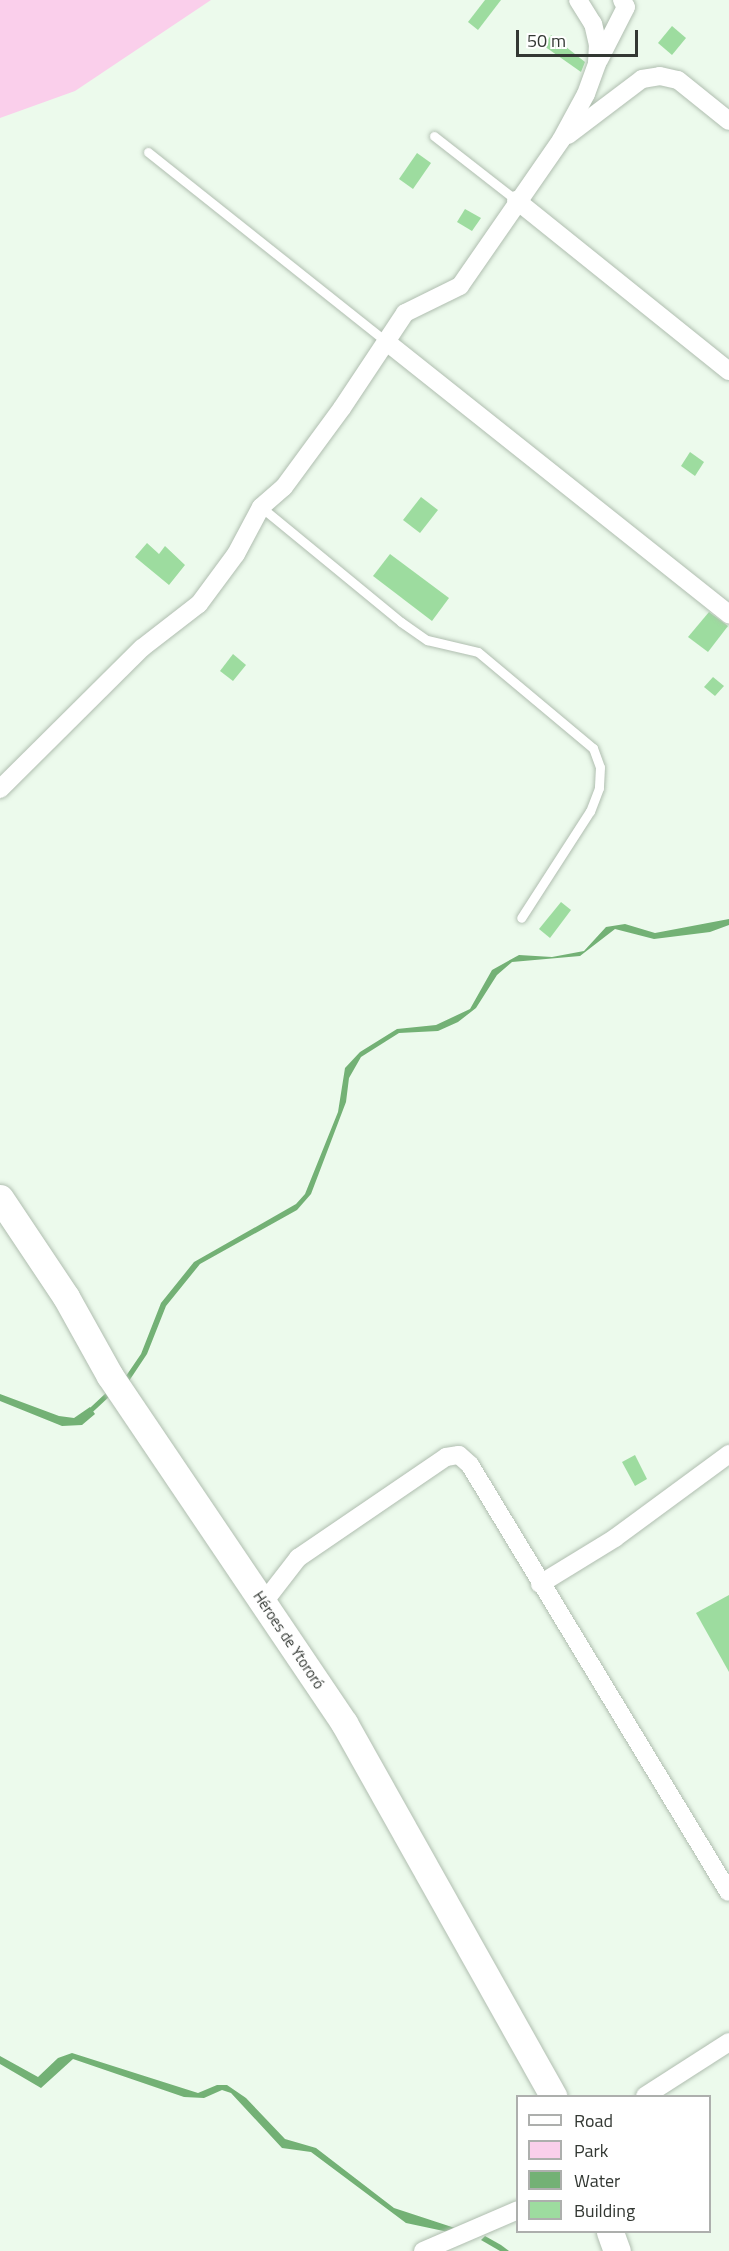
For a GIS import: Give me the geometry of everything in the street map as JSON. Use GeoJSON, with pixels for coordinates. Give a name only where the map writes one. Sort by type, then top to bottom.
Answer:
{"type":"FeatureCollection","features":[{"type":"Feature","properties":{"kind":"main road","name":"Héroes de Ytororó"},"geometry":{"type":"LineString","coordinates":[[0,1198],[66,1297],[110,1376],[344,1723],[552,2095]]}},
{"type":"Feature","properties":{"kind":"main road"},"geometry":{"type":"LineString","coordinates":[[610,2233],[617,2251]]}},
{"type":"Feature","properties":{"kind":"street"},"geometry":{"type":"LineString","coordinates":[[578,0],[593,24],[597,63]]}},
{"type":"Feature","properties":{"kind":"street"},"geometry":{"type":"LineString","coordinates":[[0,789],[142,648],[199,604],[236,554],[261,507],[284,487],[388,343],[405,313],[460,286],[516,200],[561,140],[579,109],[597,63],[626,2]]}},
{"type":"Feature","properties":{"kind":"street"},"geometry":{"type":"LineString","coordinates":[[561,140],[642,79],[660,76],[678,80],[729,122]]}},
{"type":"Feature","properties":{"kind":"street"},"geometry":{"type":"LineString","coordinates":[[516,200],[729,371]]}},
{"type":"Feature","properties":{"kind":"street"},"geometry":{"type":"LineString","coordinates":[[388,343],[729,614]]}},
{"type":"Feature","properties":{"kind":"street"},"geometry":{"type":"LineString","coordinates":[[540,1584],[615,1538],[729,1454]]}},
{"type":"Feature","properties":{"kind":"street"},"geometry":{"type":"LineString","coordinates":[[264,1602],[298,1558],[446,1457],[459,1455],[470,1465],[540,1584],[729,1892]]}},
{"type":"Feature","properties":{"kind":"street"},"geometry":{"type":"LineString","coordinates":[[648,2095],[729,2042]]}},
{"type":"Feature","properties":{"kind":"street"},"geometry":{"type":"LineString","coordinates":[[423,2251],[516,2211]]}},
{"type":"Feature","properties":{"kind":"lane"},"geometry":{"type":"LineString","coordinates":[[434,136],[516,200]]}},
{"type":"Feature","properties":{"kind":"lane"},"geometry":{"type":"LineString","coordinates":[[148,152],[388,343]]}},
{"type":"Feature","properties":{"kind":"lane"},"geometry":{"type":"LineString","coordinates":[[261,507],[427,640],[478,652],[593,748],[600,767],[599,788],[590,811],[521,918]]}},
{"type":"Feature","properties":{"kind":"green space"},"geometry":{"type":"Polygon","coordinates":[[[0,0],[211,0],[75,91],[0,118],[0,0]]]}},
{"type":"Feature","properties":{"kind":"water"},"geometry":{"type":"Polygon","coordinates":[[[729,919],[729,925],[710,932],[654,939],[615,929],[580,956],[512,962],[497,975],[476,1008],[458,1022],[438,1031],[399,1033],[361,1057],[349,1078],[346,1102],[311,1194],[297,1210],[200,1264],[166,1306],[147,1354],[129,1381],[126,1376],[141,1354],[161,1303],[194,1262],[296,1204],[305,1194],[338,1112],[345,1068],[360,1052],[397,1029],[436,1025],[470,1009],[492,970],[519,955],[552,957],[584,951],[606,927],[625,924],[655,933],[729,919]]]}},
{"type":"Feature","properties":{"kind":"water"},"geometry":{"type":"Polygon","coordinates":[[[0,1394],[59,1416],[74,1418],[90,1407],[95,1414],[82,1425],[62,1426],[0,1401],[0,1394]]]}},
{"type":"Feature","properties":{"kind":"water"},"geometry":{"type":"Polygon","coordinates":[[[72,2053],[198,2093],[217,2085],[227,2085],[246,2098],[285,2139],[316,2148],[394,2208],[458,2229],[453,2233],[406,2223],[311,2152],[282,2148],[231,2093],[222,2090],[204,2098],[184,2097],[73,2059],[41,2088],[0,2064],[0,2056],[38,2077],[58,2058],[72,2053]]]}},
{"type":"Feature","properties":{"kind":"water"},"geometry":{"type":"Polygon","coordinates":[[[485,2236],[509,2251],[500,2251],[481,2240],[485,2236]]]}},
{"type":"Feature","properties":{"kind":"building"},"geometry":{"type":"Polygon","coordinates":[[[485,0],[501,0],[478,30],[468,22],[485,0]]]}},
{"type":"Feature","properties":{"kind":"building"},"geometry":{"type":"Polygon","coordinates":[[[672,26],[686,38],[672,55],[658,43],[672,26]]]}},
{"type":"Feature","properties":{"kind":"building"},"geometry":{"type":"Polygon","coordinates":[[[551,35],[585,62],[581,72],[544,46],[551,35]]]}},
{"type":"Feature","properties":{"kind":"building"},"geometry":{"type":"Polygon","coordinates":[[[417,153],[431,163],[413,189],[399,179],[417,153]]]}},
{"type":"Feature","properties":{"kind":"building"},"geometry":{"type":"Polygon","coordinates":[[[465,209],[481,218],[472,231],[457,222],[465,209]]]}},
{"type":"Feature","properties":{"kind":"building"},"geometry":{"type":"Polygon","coordinates":[[[690,452],[704,462],[695,476],[681,466],[690,452]]]}},
{"type":"Feature","properties":{"kind":"building"},"geometry":{"type":"Polygon","coordinates":[[[421,497],[438,510],[420,533],[403,520],[421,497]]]}},
{"type":"Feature","properties":{"kind":"building"},"geometry":{"type":"Polygon","coordinates":[[[147,543],[159,554],[165,546],[185,565],[169,585],[135,557],[147,543]]]}},
{"type":"Feature","properties":{"kind":"building"},"geometry":{"type":"Polygon","coordinates":[[[390,554],[449,598],[432,621],[373,576],[390,554]]]}},
{"type":"Feature","properties":{"kind":"building"},"geometry":{"type":"Polygon","coordinates":[[[709,612],[728,626],[708,652],[688,637],[709,612]]]}},
{"type":"Feature","properties":{"kind":"building"},"geometry":{"type":"Polygon","coordinates":[[[233,654],[246,665],[233,681],[220,671],[233,654]]]}},
{"type":"Feature","properties":{"kind":"building"},"geometry":{"type":"Polygon","coordinates":[[[713,677],[724,686],[715,696],[704,687],[713,677]]]}},
{"type":"Feature","properties":{"kind":"building"},"geometry":{"type":"Polygon","coordinates":[[[561,902],[571,910],[550,938],[539,929],[561,902]]]}},
{"type":"Feature","properties":{"kind":"building"},"geometry":{"type":"Polygon","coordinates":[[[635,1455],[647,1479],[635,1486],[622,1462],[635,1455]]]}},
{"type":"Feature","properties":{"kind":"building"},"geometry":{"type":"Polygon","coordinates":[[[729,1595],[729,1672],[696,1613],[729,1595]]]}},
{"type":"Feature","properties":{"kind":"waterway"},"geometry":{"type":"LineString","coordinates":[[86,1414],[110,1392]]}}]}
